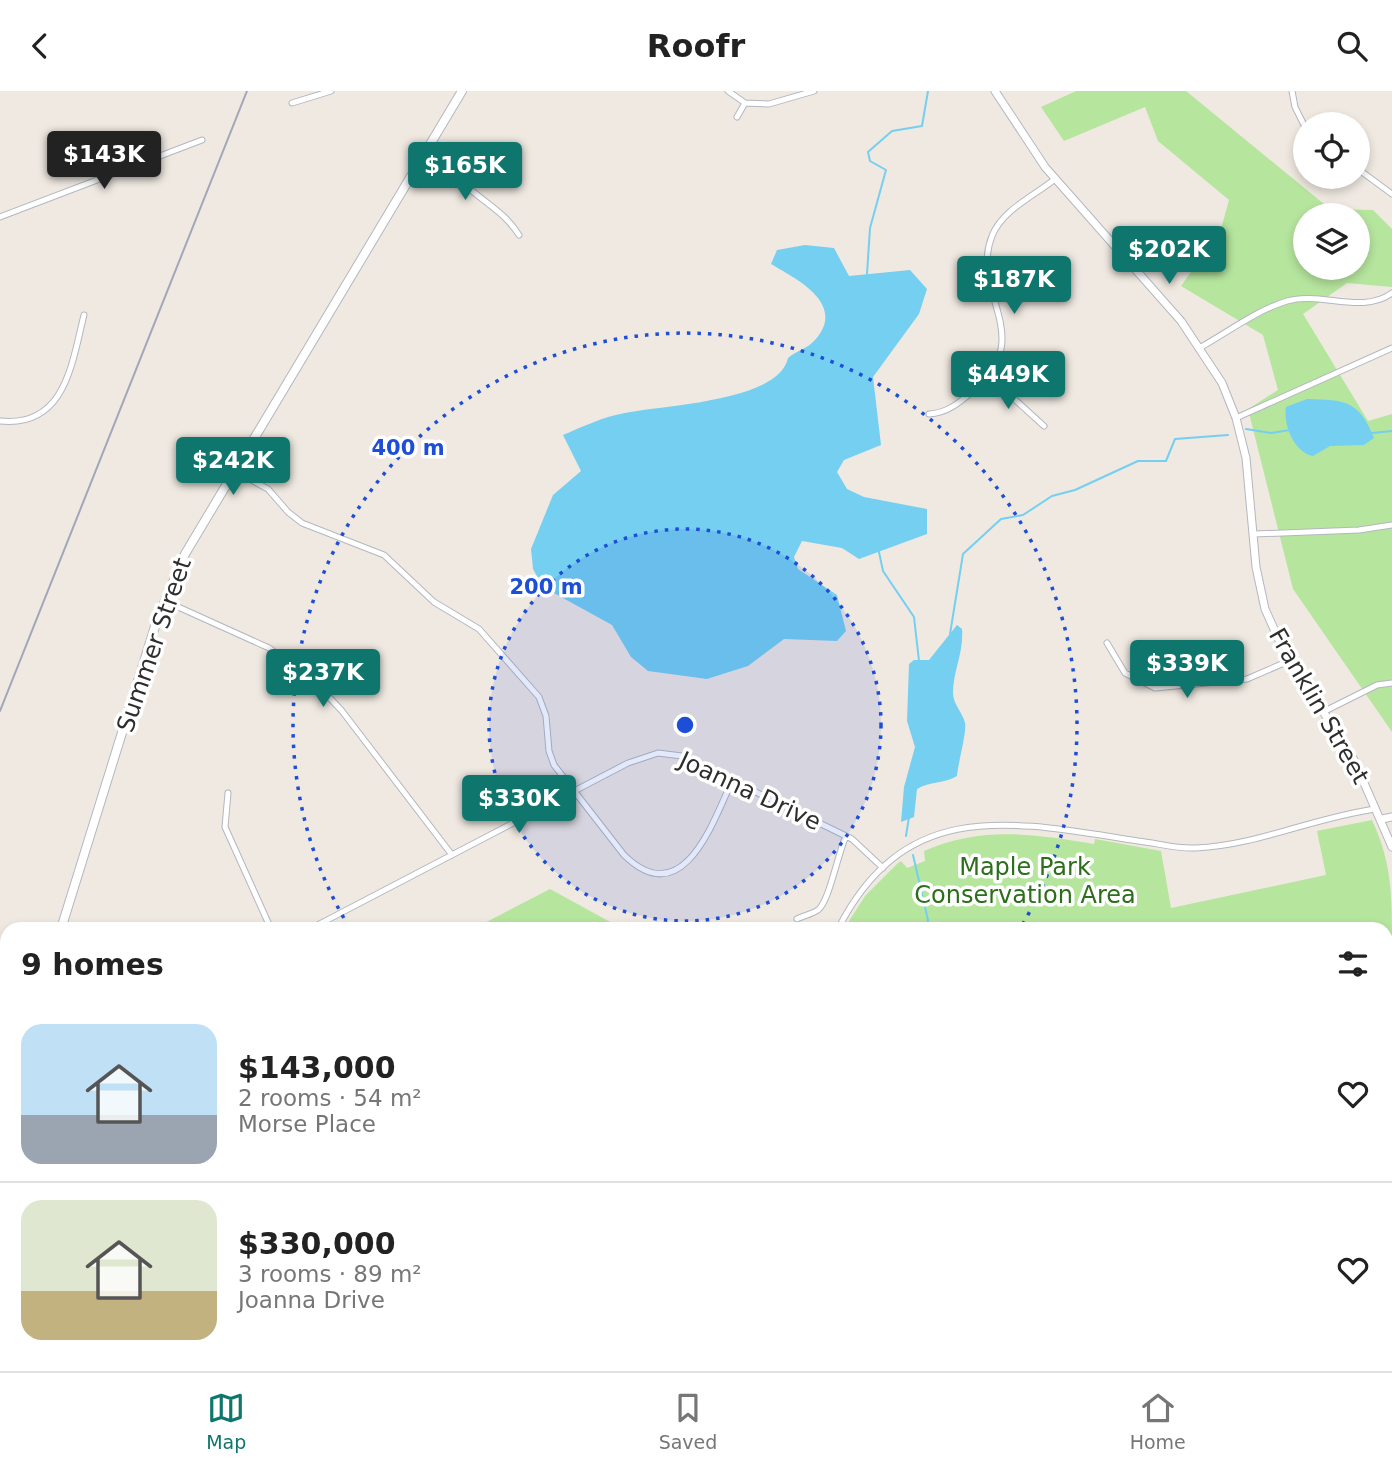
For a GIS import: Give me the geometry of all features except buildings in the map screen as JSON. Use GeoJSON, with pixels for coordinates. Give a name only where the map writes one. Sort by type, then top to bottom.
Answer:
{"type":"FeatureCollection","features":[{"type":"Feature","properties":{"kind":"main road","name":"Summer Street"},"geometry":{"type":"LineString","coordinates":[[63,922],[165,601],[190,545],[462,91]]}},
{"type":"Feature","properties":{"kind":"street"},"geometry":{"type":"LineString","coordinates":[[292,103],[331,91]]}},
{"type":"Feature","properties":{"kind":"street"},"geometry":{"type":"LineString","coordinates":[[728,91],[745,103],[769,104],[814,91]]}},
{"type":"Feature","properties":{"kind":"street","name":"Franklin Street"},"geometry":{"type":"LineString","coordinates":[[995,91],[1029,146],[1055,179],[1154,289],[1201,347],[1222,383],[1236,418],[1246,458],[1261,597],[1270,621],[1291,660],[1354,760],[1392,847]]}},
{"type":"Feature","properties":{"kind":"street"},"geometry":{"type":"LineString","coordinates":[[1292,91],[1298,112]]}},
{"type":"Feature","properties":{"kind":"street"},"geometry":{"type":"LineString","coordinates":[[737,117],[745,103]]}},
{"type":"Feature","properties":{"kind":"street"},"geometry":{"type":"LineString","coordinates":[[0,216],[202,140]]}},
{"type":"Feature","properties":{"kind":"street"},"geometry":{"type":"LineString","coordinates":[[424,154],[448,168],[476,195],[506,216],[519,235]]}},
{"type":"Feature","properties":{"kind":"street"},"geometry":{"type":"LineString","coordinates":[[1370,178],[1392,194]]}},
{"type":"Feature","properties":{"kind":"street"},"geometry":{"type":"LineString","coordinates":[[929,415],[948,411],[989,376],[999,360],[1003,345],[1002,323],[988,263],[990,238],[1003,218],[1055,179]]}},
{"type":"Feature","properties":{"kind":"street"},"geometry":{"type":"LineString","coordinates":[[1201,347],[1287,301],[1310,299],[1363,303],[1383,299],[1392,293]]}},
{"type":"Feature","properties":{"kind":"street"},"geometry":{"type":"LineString","coordinates":[[0,421],[27,420],[54,403],[66,380],[84,315]]}},
{"type":"Feature","properties":{"kind":"street"},"geometry":{"type":"LineString","coordinates":[[1236,418],[1392,348]]}},
{"type":"Feature","properties":{"kind":"street"},"geometry":{"type":"LineString","coordinates":[[989,376],[1044,426]]}},
{"type":"Feature","properties":{"kind":"street"},"geometry":{"type":"LineString","coordinates":[[233,470],[268,489],[288,512],[303,523],[384,555],[428,598],[479,629],[539,697],[546,716],[551,758],[620,851],[632,863],[649,871],[670,871],[682,867],[700,848],[732,781]]}},
{"type":"Feature","properties":{"kind":"street"},"geometry":{"type":"LineString","coordinates":[[1254,534],[1359,530],[1392,525]]}},
{"type":"Feature","properties":{"kind":"street"},"geometry":{"type":"LineString","coordinates":[[165,601],[269,648],[313,680],[342,711],[452,855]]}},
{"type":"Feature","properties":{"kind":"street"},"geometry":{"type":"LineString","coordinates":[[1107,643],[1125,673],[1155,688],[1247,679],[1291,660]]}},
{"type":"Feature","properties":{"kind":"street"},"geometry":{"type":"LineString","coordinates":[[1325,711],[1377,685],[1392,683]]}},
{"type":"Feature","properties":{"kind":"street","name":"Joanna Drive"},"geometry":{"type":"LineString","coordinates":[[323,922],[642,757],[657,753],[682,756],[846,836],[862,845],[883,867]]}},
{"type":"Feature","properties":{"kind":"street"},"geometry":{"type":"LineString","coordinates":[[228,793],[225,827],[268,922]]}},
{"type":"Feature","properties":{"kind":"street"},"geometry":{"type":"LineString","coordinates":[[842,922],[860,892],[899,854],[932,837],[983,824],[1041,826],[1196,848],[1266,838],[1377,809]]}},
{"type":"Feature","properties":{"kind":"street"},"geometry":{"type":"LineString","coordinates":[[1381,820],[1392,817]]}},
{"type":"Feature","properties":{"kind":"street"},"geometry":{"type":"LineString","coordinates":[[797,919],[818,909],[827,900],[836,857],[846,836]]}},
{"type":"Feature","properties":{"kind":"green space"},"geometry":{"type":"Polygon","coordinates":[[[1076,91],[1186,91],[1293,179],[1293,189],[1306,189],[1323,203],[1293,203],[1293,280],[1370,280],[1370,210],[1392,229],[1392,287],[1347,283],[1303,314],[1368,421],[1392,414],[1392,732],[1293,589],[1248,409],[1278,390],[1263,335],[1181,286],[1221,229],[1229,200],[1158,141],[1145,107],[1064,141],[1041,107],[1076,91]]]}},
{"type":"Feature","properties":{"kind":"green space","name":"Maple Park Conservation Area"},"geometry":{"type":"Polygon","coordinates":[[[1372,820],[1384,851],[1390,880],[1392,922],[848,922],[865,896],[901,861],[907,868],[925,861],[924,851],[967,838],[1008,834],[1094,844],[1095,839],[1161,851],[1171,908],[1326,875],[1317,831],[1372,820]]]}},
{"type":"Feature","properties":{"kind":"green space"},"geometry":{"type":"Polygon","coordinates":[[[550,889],[610,922],[486,922],[550,889]]]}},
{"type":"Feature","properties":{"kind":"water"},"geometry":{"type":"Polygon","coordinates":[[[805,245],[834,248],[849,276],[910,270],[927,289],[919,314],[873,377],[881,445],[844,460],[837,472],[847,489],[864,497],[927,509],[927,534],[859,559],[842,548],[802,541],[794,557],[798,569],[837,595],[846,631],[837,641],[784,639],[748,666],[707,679],[648,671],[631,657],[612,625],[543,587],[533,569],[531,549],[553,495],[581,471],[563,435],[617,415],[742,393],[764,384],[780,373],[788,358],[812,343],[824,327],[822,303],[814,293],[771,264],[777,250],[805,245]]]}},
{"type":"Feature","properties":{"kind":"water"},"geometry":{"type":"Polygon","coordinates":[[[1307,399],[1341,402],[1356,409],[1363,416],[1374,438],[1364,445],[1330,446],[1313,456],[1306,453],[1291,437],[1286,422],[1286,407],[1307,399]]]}},
{"type":"Feature","properties":{"kind":"water"},"geometry":{"type":"Polygon","coordinates":[[[957,625],[962,629],[962,637],[953,693],[965,727],[957,776],[917,789],[914,817],[901,822],[904,787],[915,747],[907,721],[909,664],[914,660],[929,660],[957,625]]]}},
{"type":"Feature","properties":{"kind":"waterway"},"geometry":{"type":"LineString","coordinates":[[867,274],[870,228],[886,170],[870,161],[868,152],[892,131],[922,126],[928,91]]}},
{"type":"Feature","properties":{"kind":"waterway"},"geometry":{"type":"LineString","coordinates":[[1246,429],[1271,433],[1290,430]]}},
{"type":"Feature","properties":{"kind":"waterway"},"geometry":{"type":"LineString","coordinates":[[1372,433],[1392,431]]}},
{"type":"Feature","properties":{"kind":"waterway"},"geometry":{"type":"LineString","coordinates":[[950,634],[963,554],[1001,519],[1023,515],[1052,496],[1075,490],[1138,461],[1166,461],[1175,439],[1228,435]]}},
{"type":"Feature","properties":{"kind":"waterway"},"geometry":{"type":"LineString","coordinates":[[879,552],[883,571],[914,617],[919,661]]}},
{"type":"Feature","properties":{"kind":"waterway"},"geometry":{"type":"LineString","coordinates":[[906,836],[909,817]]}},
{"type":"Feature","properties":{"kind":"waterway"},"geometry":{"type":"LineString","coordinates":[[913,855],[928,922]]}},
{"type":"Feature","properties":{"kind":"railway"},"geometry":{"type":"LineString","coordinates":[[0,711],[247,91]]}}]}
